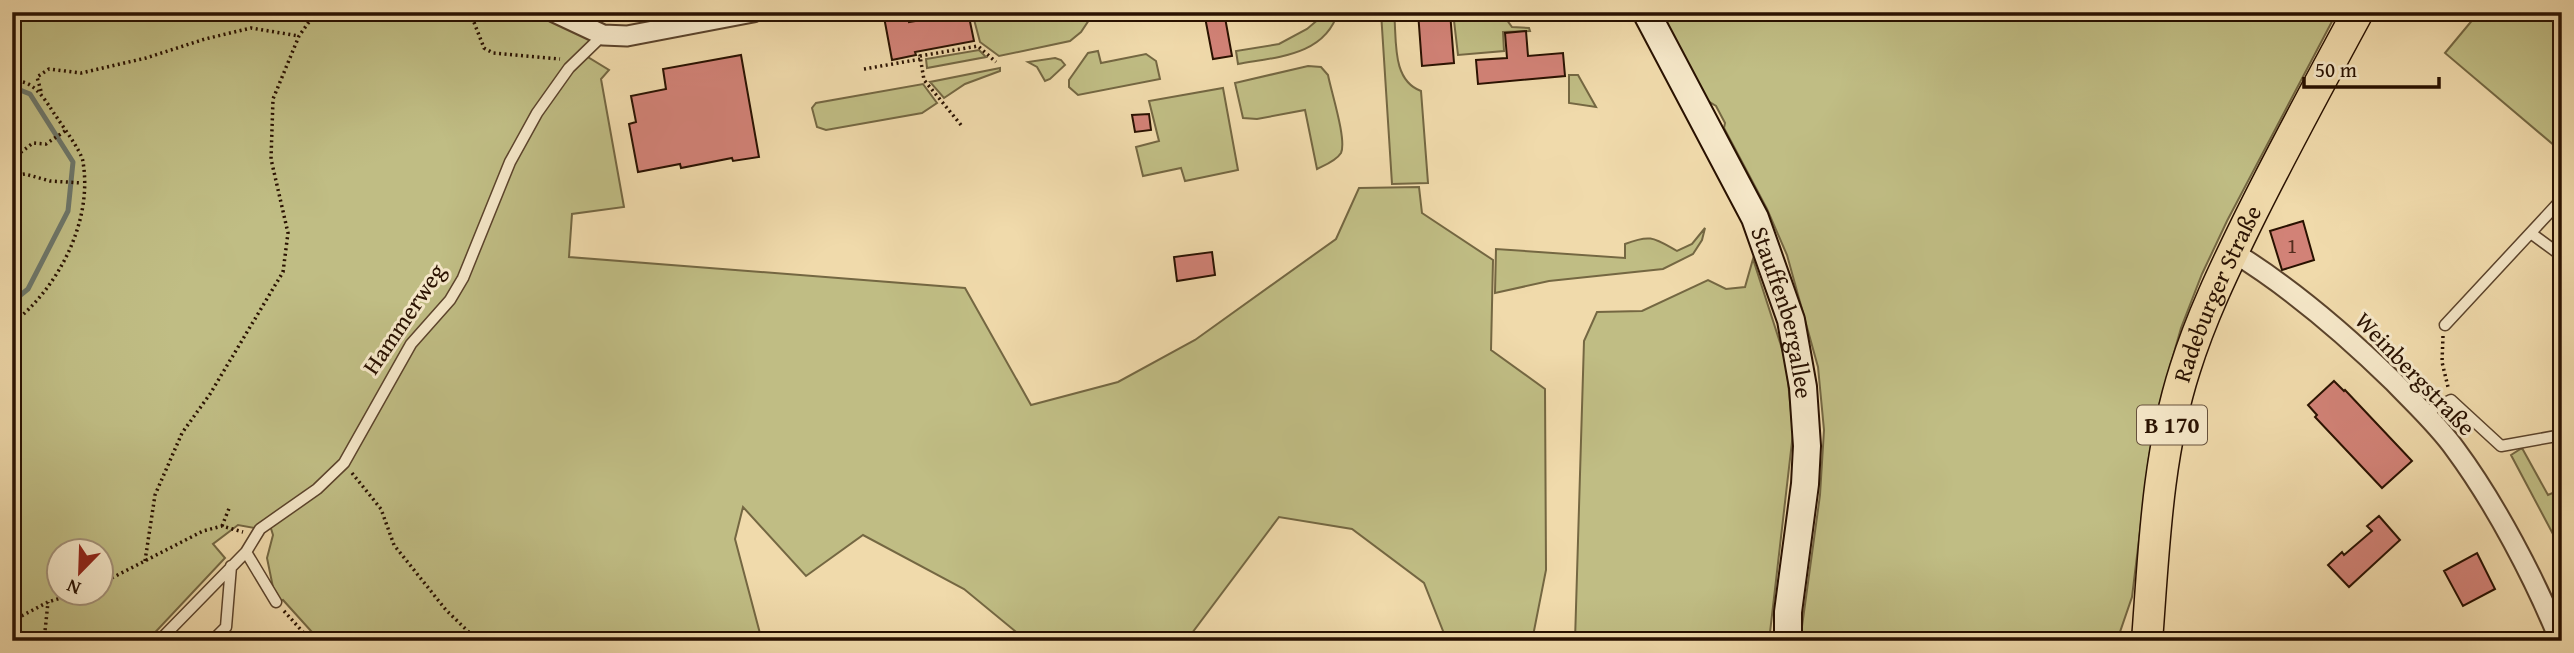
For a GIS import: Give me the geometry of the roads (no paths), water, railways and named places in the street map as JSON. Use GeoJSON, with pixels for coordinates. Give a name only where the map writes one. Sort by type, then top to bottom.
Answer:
{"type":"FeatureCollection","features":[{"type":"Feature","properties":{"kind":"main road","name":"Stauffenbergallee"},"geometry":{"type":"LineString","coordinates":[[1646,12],[1755,218],[1791,320],[1803,387],[1807,446],[1787,641]]}},
{"type":"Feature","properties":{"kind":"main road","name":"Radeburger Straße"},"geometry":{"type":"LineString","coordinates":[[2147,641],[2157,515],[2185,369],[2203,319],[2233,252],[2358,12]]}},
{"type":"Feature","properties":{"kind":"street"},"geometry":{"type":"LineString","coordinates":[[554,12],[603,35],[627,36],[753,12]]}},
{"type":"Feature","properties":{"kind":"street","name":"Weinbergstraße"},"geometry":{"type":"LineString","coordinates":[[2233,252],[2300,297],[2352,340],[2425,413],[2456,449],[2546,606],[2560,641]]}},
{"type":"Feature","properties":{"kind":"lane","name":"Hammerweg"},"geometry":{"type":"LineString","coordinates":[[159,641],[246,552],[260,529],[317,489],[344,463],[411,344],[450,300],[463,278],[510,162],[537,113],[569,68],[603,35]]}},
{"type":"Feature","properties":{"kind":"lane"},"geometry":{"type":"LineString","coordinates":[[2445,325],[2562,199]]}},
{"type":"Feature","properties":{"kind":"lane"},"geometry":{"type":"LineString","coordinates":[[2532,233],[2562,256]]}},
{"type":"Feature","properties":{"kind":"lane"},"geometry":{"type":"LineString","coordinates":[[2425,413],[2451,400],[2501,446],[2562,435]]}},
{"type":"Feature","properties":{"kind":"lane"},"geometry":{"type":"LineString","coordinates":[[246,552],[276,602]]}},
{"type":"Feature","properties":{"kind":"lane"},"geometry":{"type":"LineString","coordinates":[[212,641],[226,627],[231,565]]}},
{"type":"Feature","properties":{"kind":"waterway"},"geometry":{"type":"LineString","coordinates":[[12,90],[15,88],[30,94],[73,162],[68,211],[28,289],[12,302]]}}]}
